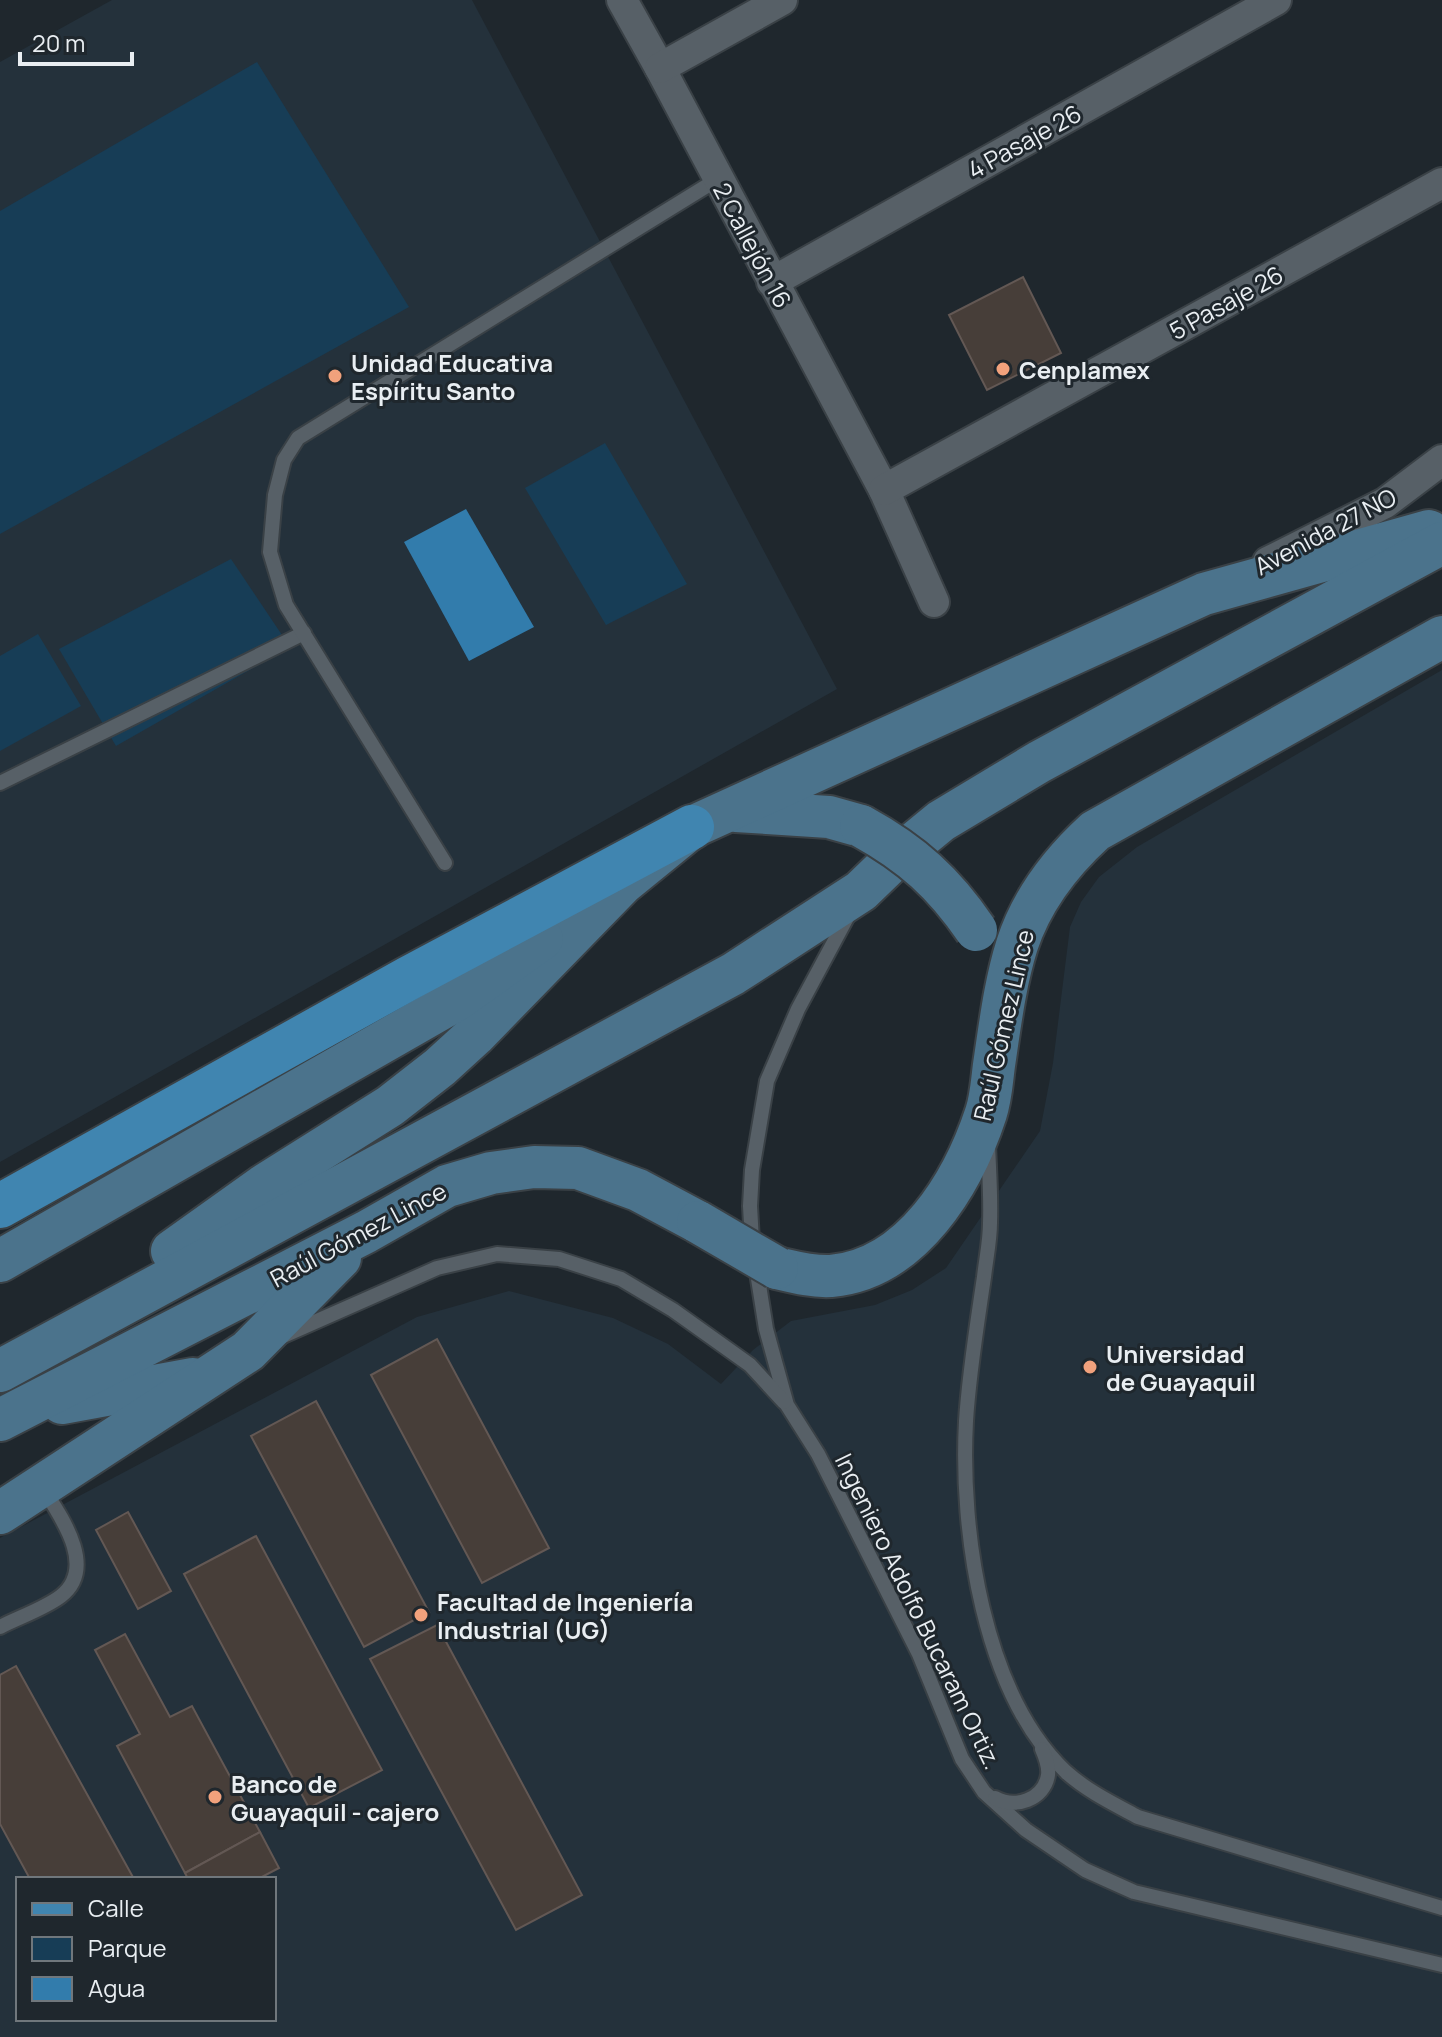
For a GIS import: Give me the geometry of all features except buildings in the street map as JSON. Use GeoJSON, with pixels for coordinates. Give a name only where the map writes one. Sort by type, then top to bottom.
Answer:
{"type":"FeatureCollection","features":[{"type":"Feature","properties":{"kind":"main road"},"geometry":{"type":"LineString","coordinates":[[0,1206],[409,978],[709,819],[1204,594],[1442,528]]}},
{"type":"Feature","properties":{"kind":"main road"},"geometry":{"type":"LineString","coordinates":[[14,1363],[733,974],[861,891],[941,821],[1039,762],[1442,543]]}},
{"type":"Feature","properties":{"kind":"main road","name":"Raúl Gómez Lince"},"geometry":{"type":"LineString","coordinates":[[9,1416],[366,1232],[447,1186],[491,1173],[534,1167],[578,1168],[638,1190],[777,1268],[806,1275],[831,1276],[862,1269],[906,1243],[925,1226],[964,1161],[987,1111],[998,1037],[1017,946],[1030,912],[1048,881],[1068,856],[1095,831],[1442,637]]}},
{"type":"Feature","properties":{"kind":"main road"},"geometry":{"type":"LineString","coordinates":[[0,1261],[458,999],[709,819],[818,815],[861,826],[920,864],[948,891],[976,930],[990,960],[998,993],[998,1037]]}},
{"type":"Feature","properties":{"kind":"main road"},"geometry":{"type":"LineString","coordinates":[[14,1363],[263,1186],[390,1106],[440,1067],[622,884]]}},
{"type":"Feature","properties":{"kind":"main road"},"geometry":{"type":"LineString","coordinates":[[0,1513],[248,1351],[366,1232]]}},
{"type":"Feature","properties":{"kind":"main road"},"geometry":{"type":"LineString","coordinates":[[9,1416],[211,1376]]}},
{"type":"Feature","properties":{"kind":"street","name":"2 Callejón 16"},"geometry":{"type":"LineString","coordinates":[[622,0],[884,490],[934,602]]}},
{"type":"Feature","properties":{"kind":"street"},"geometry":{"type":"LineString","coordinates":[[660,68],[782,0]]}},
{"type":"Feature","properties":{"kind":"street","name":"4 Pasaje 26"},"geometry":{"type":"LineString","coordinates":[[772,282],[1276,0]]}},
{"type":"Feature","properties":{"kind":"street","name":"5 Pasaje 26"},"geometry":{"type":"LineString","coordinates":[[884,490],[1442,183]]}},
{"type":"Feature","properties":{"kind":"street","name":"Avenida 27 NO"},"geometry":{"type":"LineString","coordinates":[[1204,594],[1385,503],[1442,460]]}},
{"type":"Feature","properties":{"kind":"lane"},"geometry":{"type":"LineString","coordinates":[[445,863],[286,605],[270,552],[278,483],[284,460],[298,438],[718,179]]}},
{"type":"Feature","properties":{"kind":"lane"},"geometry":{"type":"LineString","coordinates":[[0,783],[304,633]]}},
{"type":"Feature","properties":{"kind":"lane","name":"Ingeniero Adolfo Bucaram Ortiz."},"geometry":{"type":"LineString","coordinates":[[861,891],[779,1048],[767,1081],[752,1170],[750,1218],[761,1302],[787,1405],[818,1454],[919,1654],[962,1759],[984,1792],[1026,1830],[1073,1862],[1134,1892],[1442,1965]]}},
{"type":"Feature","properties":{"kind":"lane","name":"Ingeniero Adolfo Bucaram Ortiz."},"geometry":{"type":"LineString","coordinates":[[987,1111],[991,1225],[966,1420],[965,1491],[974,1561],[1006,1686],[1039,1742],[1068,1774],[1100,1797],[1138,1817],[1442,1908]]}},
{"type":"Feature","properties":{"kind":"lane"},"geometry":{"type":"LineString","coordinates":[[248,1351],[437,1268],[497,1254],[559,1259],[621,1279],[673,1310],[750,1365],[787,1405]]}},
{"type":"Feature","properties":{"kind":"lane"},"geometry":{"type":"LineString","coordinates":[[0,1627],[62,1595],[74,1580],[77,1565],[73,1547],[63,1519],[41,1487]]}},
{"type":"Feature","properties":{"kind":"lane"},"geometry":{"type":"LineString","coordinates":[[984,1792],[1001,1802],[1030,1801],[1042,1789],[1048,1775],[1039,1742]]}},
{"type":"Feature","properties":{"kind":"shaded area","name":"Unidad Educativa Espíritu Santo"},"geometry":{"type":"Polygon","coordinates":[[[112,0],[472,0],[837,689],[0,1162],[0,62],[112,0]]]}},
{"type":"Feature","properties":{"kind":"shaded area","name":"Universidad de Guayaquil"},"geometry":{"type":"Polygon","coordinates":[[[1442,670],[1442,2037],[0,2037],[0,1538],[417,1317],[509,1291],[613,1318],[668,1344],[721,1384],[753,1350],[791,1321],[875,1305],[912,1290],[946,1268],[1040,1131],[1053,1063],[1070,927],[1081,902],[1099,877],[1137,847],[1442,670]]]}},
{"type":"Feature","properties":{"kind":"green space"},"geometry":{"type":"Polygon","coordinates":[[[257,62],[409,307],[0,534],[0,211],[257,62]]]}},
{"type":"Feature","properties":{"kind":"green space"},"geometry":{"type":"Polygon","coordinates":[[[605,443],[687,584],[606,625],[525,488],[605,443]]]}},
{"type":"Feature","properties":{"kind":"green space"},"geometry":{"type":"Polygon","coordinates":[[[231,559],[290,647],[116,746],[59,649],[231,559]]]}},
{"type":"Feature","properties":{"kind":"green space"},"geometry":{"type":"Polygon","coordinates":[[[38,634],[81,706],[0,751],[0,656],[38,634]]]}},
{"type":"Feature","properties":{"kind":"water"},"geometry":{"type":"Polygon","coordinates":[[[466,509],[534,627],[469,661],[404,542],[466,509]]]}},
{"type":"Feature","properties":{"kind":"place","name":"Cenplamex"},"geometry":{"type":"Point","coordinates":[1003,369]}},
{"type":"Feature","properties":{"kind":"place","name":"Unidad Educativa Espíritu Santo"},"geometry":{"type":"Point","coordinates":[335,376]}},
{"type":"Feature","properties":{"kind":"place","name":"Universidad de Guayaquil"},"geometry":{"type":"Point","coordinates":[1090,1367]}},
{"type":"Feature","properties":{"kind":"place","name":"Facultad de Ingeniería Industrial (UG)"},"geometry":{"type":"Point","coordinates":[421,1615]}},
{"type":"Feature","properties":{"kind":"place","name":"Banco de Guayaquil - cajero"},"geometry":{"type":"Point","coordinates":[215,1797]}}]}
